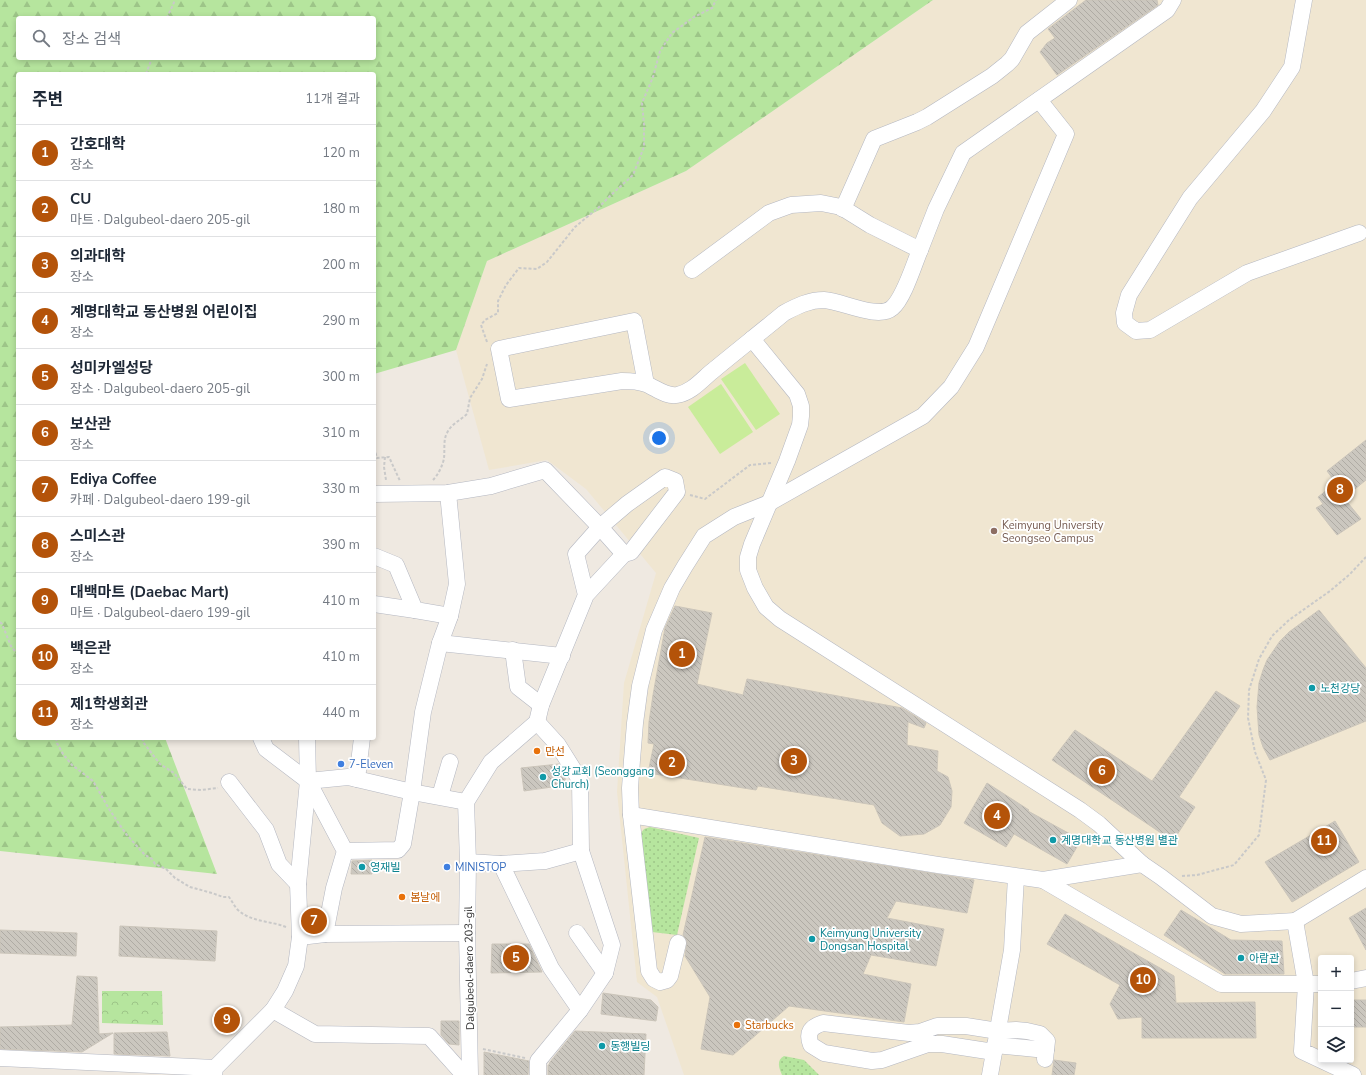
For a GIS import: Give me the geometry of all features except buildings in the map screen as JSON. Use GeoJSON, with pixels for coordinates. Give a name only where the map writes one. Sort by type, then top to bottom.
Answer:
{"type":"FeatureCollection","features":[{"type":"Feature","properties":{"kind":"street"},"geometry":{"type":"LineString","coordinates":[[843,208],[874,139],[922,120],[992,76],[1012,59],[1027,33],[1070,0]]}},
{"type":"Feature","properties":{"kind":"street"},"geometry":{"type":"LineString","coordinates":[[646,384],[634,321],[500,349],[509,399],[622,381],[635,381],[646,384],[667,394],[676,396],[695,386],[784,313],[796,306],[810,301],[824,300],[838,302],[868,311],[880,312],[892,308],[898,301],[936,209],[963,153],[1167,10],[1173,0]]}},
{"type":"Feature","properties":{"kind":"street"},"geometry":{"type":"LineString","coordinates":[[1304,0],[1292,67],[1263,111],[1190,198],[1130,295],[1124,313],[1125,324],[1136,331],[1150,330],[1247,272],[1364,230]]}},
{"type":"Feature","properties":{"kind":"street"},"geometry":{"type":"LineString","coordinates":[[678,943],[670,976],[667,980],[660,982],[654,979],[649,971],[630,788],[634,723],[640,686],[654,630],[672,588],[704,536],[734,517],[769,503],[923,416],[951,387],[976,347],[1066,134],[1039,100]]}},
{"type":"Feature","properties":{"kind":"street"},"geometry":{"type":"LineString","coordinates":[[692,270],[769,213],[791,205],[821,203],[843,208],[870,225],[920,250]]}},
{"type":"Feature","properties":{"kind":"street"},"geometry":{"type":"LineString","coordinates":[[752,339],[797,394],[801,406],[802,416],[787,461],[748,557],[748,570],[755,588],[766,607],[780,619],[858,670],[1080,810],[1099,824],[1142,864],[1161,876],[1212,916],[1241,924],[1295,921],[1366,878]]}},
{"type":"Feature","properties":{"kind":"street"},"geometry":{"type":"LineString","coordinates":[[378,494],[448,492],[491,486],[545,470],[624,554]]}},
{"type":"Feature","properties":{"kind":"street"},"geometry":{"type":"LineString","coordinates":[[308,781],[348,777],[412,792],[466,802],[492,762],[537,722],[541,705],[586,595],[624,554],[631,552],[677,492],[675,481],[665,477],[627,504],[600,527],[576,554],[586,595]]}},
{"type":"Feature","properties":{"kind":"street"},"geometry":{"type":"LineString","coordinates":[[345,851],[398,850],[403,844],[423,712],[440,643],[450,616],[457,584],[448,492]]}},
{"type":"Feature","properties":{"kind":"street"},"geometry":{"type":"LineString","coordinates":[[376,557],[396,565],[415,610]]}},
{"type":"Feature","properties":{"kind":"street"},"geometry":{"type":"LineString","coordinates":[[376,604],[450,616]]}},
{"type":"Feature","properties":{"kind":"street"},"geometry":{"type":"LineString","coordinates":[[440,643],[562,656]]}},
{"type":"Feature","properties":{"kind":"street"},"geometry":{"type":"LineString","coordinates":[[513,650],[518,687],[541,705]]}},
{"type":"Feature","properties":{"kind":"street"},"geometry":{"type":"LineString","coordinates":[[537,722],[558,745],[580,780],[581,850],[612,945],[605,973],[538,1068]]}},
{"type":"Feature","properties":{"kind":"street"},"geometry":{"type":"LineString","coordinates":[[262,740],[266,749],[308,781],[345,851],[334,888],[325,934]]}},
{"type":"Feature","properties":{"kind":"street"},"geometry":{"type":"LineString","coordinates":[[0,1058],[214,1072],[273,1010],[285,991],[296,966],[300,934],[298,884],[308,781],[307,740]]}},
{"type":"Feature","properties":{"kind":"street"},"geometry":{"type":"LineString","coordinates":[[357,779],[362,740]]}},
{"type":"Feature","properties":{"kind":"street"},"geometry":{"type":"LineString","coordinates":[[440,796],[450,762]]}},
{"type":"Feature","properties":{"kind":"street"},"geometry":{"type":"LineString","coordinates":[[229,782],[266,830],[279,864],[298,884]]}},
{"type":"Feature","properties":{"kind":"street","name":"Dalgubeol-daero 203-gil"},"geometry":{"type":"LineString","coordinates":[[466,802],[470,1075]]}},
{"type":"Feature","properties":{"kind":"street"},"geometry":{"type":"LineString","coordinates":[[632,815],[1016,877],[1043,880],[1142,864]]}},
{"type":"Feature","properties":{"kind":"street"},"geometry":{"type":"LineString","coordinates":[[468,862],[501,864],[545,861],[581,850]]}},
{"type":"Feature","properties":{"kind":"street"},"geometry":{"type":"LineString","coordinates":[[501,864],[551,968],[580,1010]]}},
{"type":"Feature","properties":{"kind":"street"},"geometry":{"type":"LineString","coordinates":[[990,1075],[1012,950],[1016,877]]}},
{"type":"Feature","properties":{"kind":"street"},"geometry":{"type":"LineString","coordinates":[[1043,880],[1221,984],[1313,984]]}},
{"type":"Feature","properties":{"kind":"street"},"geometry":{"type":"LineString","coordinates":[[1295,921],[1313,984],[1302,1052],[1353,1075]]}},
{"type":"Feature","properties":{"kind":"street"},"geometry":{"type":"LineString","coordinates":[[300,934],[467,933]]}},
{"type":"Feature","properties":{"kind":"street"},"geometry":{"type":"LineString","coordinates":[[577,933],[605,973]]}},
{"type":"Feature","properties":{"kind":"street"},"geometry":{"type":"LineString","coordinates":[[1354,980],[1366,978]]}},
{"type":"Feature","properties":{"kind":"street"},"geometry":{"type":"LineString","coordinates":[[273,1010],[315,1034],[429,1036],[464,1075]]}},
{"type":"Feature","properties":{"kind":"street"},"geometry":{"type":"LineString","coordinates":[[996,1043],[928,1044],[882,1060],[865,1060],[824,1053],[811,1045],[809,1036],[814,1026],[823,1022],[882,1031],[909,1033],[920,1032],[937,1026],[958,1026],[996,1043],[1045,1055]]}},
{"type":"Feature","properties":{"kind":"street"},"geometry":{"type":"LineString","coordinates":[[882,1031],[888,1038],[889,1050],[882,1060]]}},
{"type":"Feature","properties":{"kind":"path"},"geometry":{"type":"LineString","coordinates":[[168,16],[175,0]]}},
{"type":"Feature","properties":{"kind":"path"},"geometry":{"type":"LineString","coordinates":[[488,344],[481,325],[485,320],[498,313],[498,301],[506,286],[519,268],[537,269],[547,262],[575,227],[598,208],[633,175],[644,147],[642,103],[653,77],[660,51],[672,33],[694,17],[712,8],[716,0]]}},
{"type":"Feature","properties":{"kind":"path"},"geometry":{"type":"LineString","coordinates":[[147,72],[151,60]]}},
{"type":"Feature","properties":{"kind":"path"},"geometry":{"type":"LineString","coordinates":[[422,493],[437,476],[444,458],[443,449],[446,434],[451,426],[467,414],[470,398],[482,379],[487,364]]}},
{"type":"Feature","properties":{"kind":"path"},"geometry":{"type":"LineString","coordinates":[[376,455],[377,458],[389,457],[401,481]]}},
{"type":"Feature","properties":{"kind":"path"},"geometry":{"type":"LineString","coordinates":[[378,494],[386,481],[384,467],[385,457]]}},
{"type":"Feature","properties":{"kind":"path"},"geometry":{"type":"LineString","coordinates":[[677,492],[705,499],[750,465],[787,461]]}},
{"type":"Feature","properties":{"kind":"path"},"geometry":{"type":"LineString","coordinates":[[1161,876],[1197,875],[1234,865],[1259,835],[1266,780],[1255,752],[1248,718],[1249,690],[1259,659],[1272,636],[1288,620],[1330,591],[1350,574],[1366,557]]}},
{"type":"Feature","properties":{"kind":"path"},"geometry":{"type":"LineString","coordinates":[[0,622],[11,646],[16,652]]}},
{"type":"Feature","properties":{"kind":"path"},"geometry":{"type":"LineString","coordinates":[[56,740],[57,744],[72,765],[92,781],[126,834],[145,855],[152,859],[155,864],[166,869],[175,878],[190,887],[223,897],[228,897],[238,910],[252,918],[277,923],[300,934]]}},
{"type":"Feature","properties":{"kind":"path"},"geometry":{"type":"LineString","coordinates":[[143,740],[160,764],[174,773],[187,789],[201,790],[227,788],[229,782]]}},
{"type":"Feature","properties":{"kind":"path"},"geometry":{"type":"LineString","coordinates":[[470,1047],[538,1068]]}},
{"type":"Feature","properties":{"kind":"shaded area","name":"Keimyung University Seongseo Campus"},"geometry":{"type":"Polygon","coordinates":[[[933,0],[1366,0],[1366,1075],[684,1075],[657,997],[637,982],[617,792],[624,683],[656,573],[586,489],[547,460],[489,470],[456,350],[487,261],[686,171],[933,0]]]}},
{"type":"Feature","properties":{"kind":"green space"},"geometry":{"type":"Polygon","coordinates":[[[0,0],[933,0],[686,171],[487,261],[456,350],[376,373],[376,72],[16,72],[16,740],[166,740],[217,874],[0,851],[0,0]]]}},
{"type":"Feature","properties":{"kind":"green space"},"geometry":{"type":"Polygon","coordinates":[[[745,363],[780,414],[756,430],[721,379],[745,363]]]}},
{"type":"Feature","properties":{"kind":"green space"},"geometry":{"type":"Polygon","coordinates":[[[721,384],[753,432],[720,454],[688,407],[721,384]]]}},
{"type":"Feature","properties":{"kind":"green space"},"geometry":{"type":"Polygon","coordinates":[[[650,827],[699,838],[677,935],[652,932],[641,833],[644,829],[650,827]]]}},
{"type":"Feature","properties":{"kind":"green space"},"geometry":{"type":"Polygon","coordinates":[[[102,991],[162,991],[163,1025],[102,1023],[102,991]]]}},
{"type":"Feature","properties":{"kind":"green space"},"geometry":{"type":"Polygon","coordinates":[[[784,1056],[804,1060],[819,1075],[782,1075],[779,1062],[784,1056]]]}},
{"type":"Feature","properties":{"kind":"place","name":"스미스관"},"geometry":{"type":"Point","coordinates":[1340,490]}},
{"type":"Feature","properties":{"kind":"place","name":"Keimyung University Seongseo Campus"},"geometry":{"type":"Point","coordinates":[994,531]}},
{"type":"Feature","properties":{"kind":"place","name":"간호대학"},"geometry":{"type":"Point","coordinates":[682,654]}},
{"type":"Feature","properties":{"kind":"place","name":"노천강당"},"geometry":{"type":"Point","coordinates":[1312,688]}},
{"type":"Feature","properties":{"kind":"place","name":"만선"},"geometry":{"type":"Point","coordinates":[537,751]}},
{"type":"Feature","properties":{"kind":"place","name":"의과대학"},"geometry":{"type":"Point","coordinates":[794,761]}},
{"type":"Feature","properties":{"kind":"place","name":"CU"},"geometry":{"type":"Point","coordinates":[672,763]}},
{"type":"Feature","properties":{"kind":"place","name":"7-Eleven"},"geometry":{"type":"Point","coordinates":[341,764]}},
{"type":"Feature","properties":{"kind":"place","name":"보산관"},"geometry":{"type":"Point","coordinates":[1102,771]}},
{"type":"Feature","properties":{"kind":"place","name":"성강교회 (Seonggang Church)"},"geometry":{"type":"Point","coordinates":[543,777]}},
{"type":"Feature","properties":{"kind":"place","name":"계명대학교 동산병원 어린이집"},"geometry":{"type":"Point","coordinates":[997,816]}},
{"type":"Feature","properties":{"kind":"place","name":"계명대학교 동산병원 별관"},"geometry":{"type":"Point","coordinates":[1053,840]}},
{"type":"Feature","properties":{"kind":"place","name":"제1학생회관"},"geometry":{"type":"Point","coordinates":[1324,841]}},
{"type":"Feature","properties":{"kind":"place","name":"영재빌"},"geometry":{"type":"Point","coordinates":[362,867]}},
{"type":"Feature","properties":{"kind":"place","name":"MINISTOP"},"geometry":{"type":"Point","coordinates":[447,867]}},
{"type":"Feature","properties":{"kind":"place","name":"봄날에"},"geometry":{"type":"Point","coordinates":[402,897]}},
{"type":"Feature","properties":{"kind":"place","name":"Ediya Coffee"},"geometry":{"type":"Point","coordinates":[314,921]}},
{"type":"Feature","properties":{"kind":"place","name":"Keimyung University Dongsan Hospital"},"geometry":{"type":"Point","coordinates":[812,939]}},
{"type":"Feature","properties":{"kind":"place","name":"성미카엘성당"},"geometry":{"type":"Point","coordinates":[516,958]}},
{"type":"Feature","properties":{"kind":"place","name":"아람관"},"geometry":{"type":"Point","coordinates":[1241,958]}},
{"type":"Feature","properties":{"kind":"place","name":"백은관"},"geometry":{"type":"Point","coordinates":[1143,980]}},
{"type":"Feature","properties":{"kind":"place","name":"대백마트 (Daebac Mart)"},"geometry":{"type":"Point","coordinates":[227,1020]}},
{"type":"Feature","properties":{"kind":"place","name":"Starbucks"},"geometry":{"type":"Point","coordinates":[737,1025]}},
{"type":"Feature","properties":{"kind":"place","name":"동행빌딩"},"geometry":{"type":"Point","coordinates":[602,1046]}}]}
